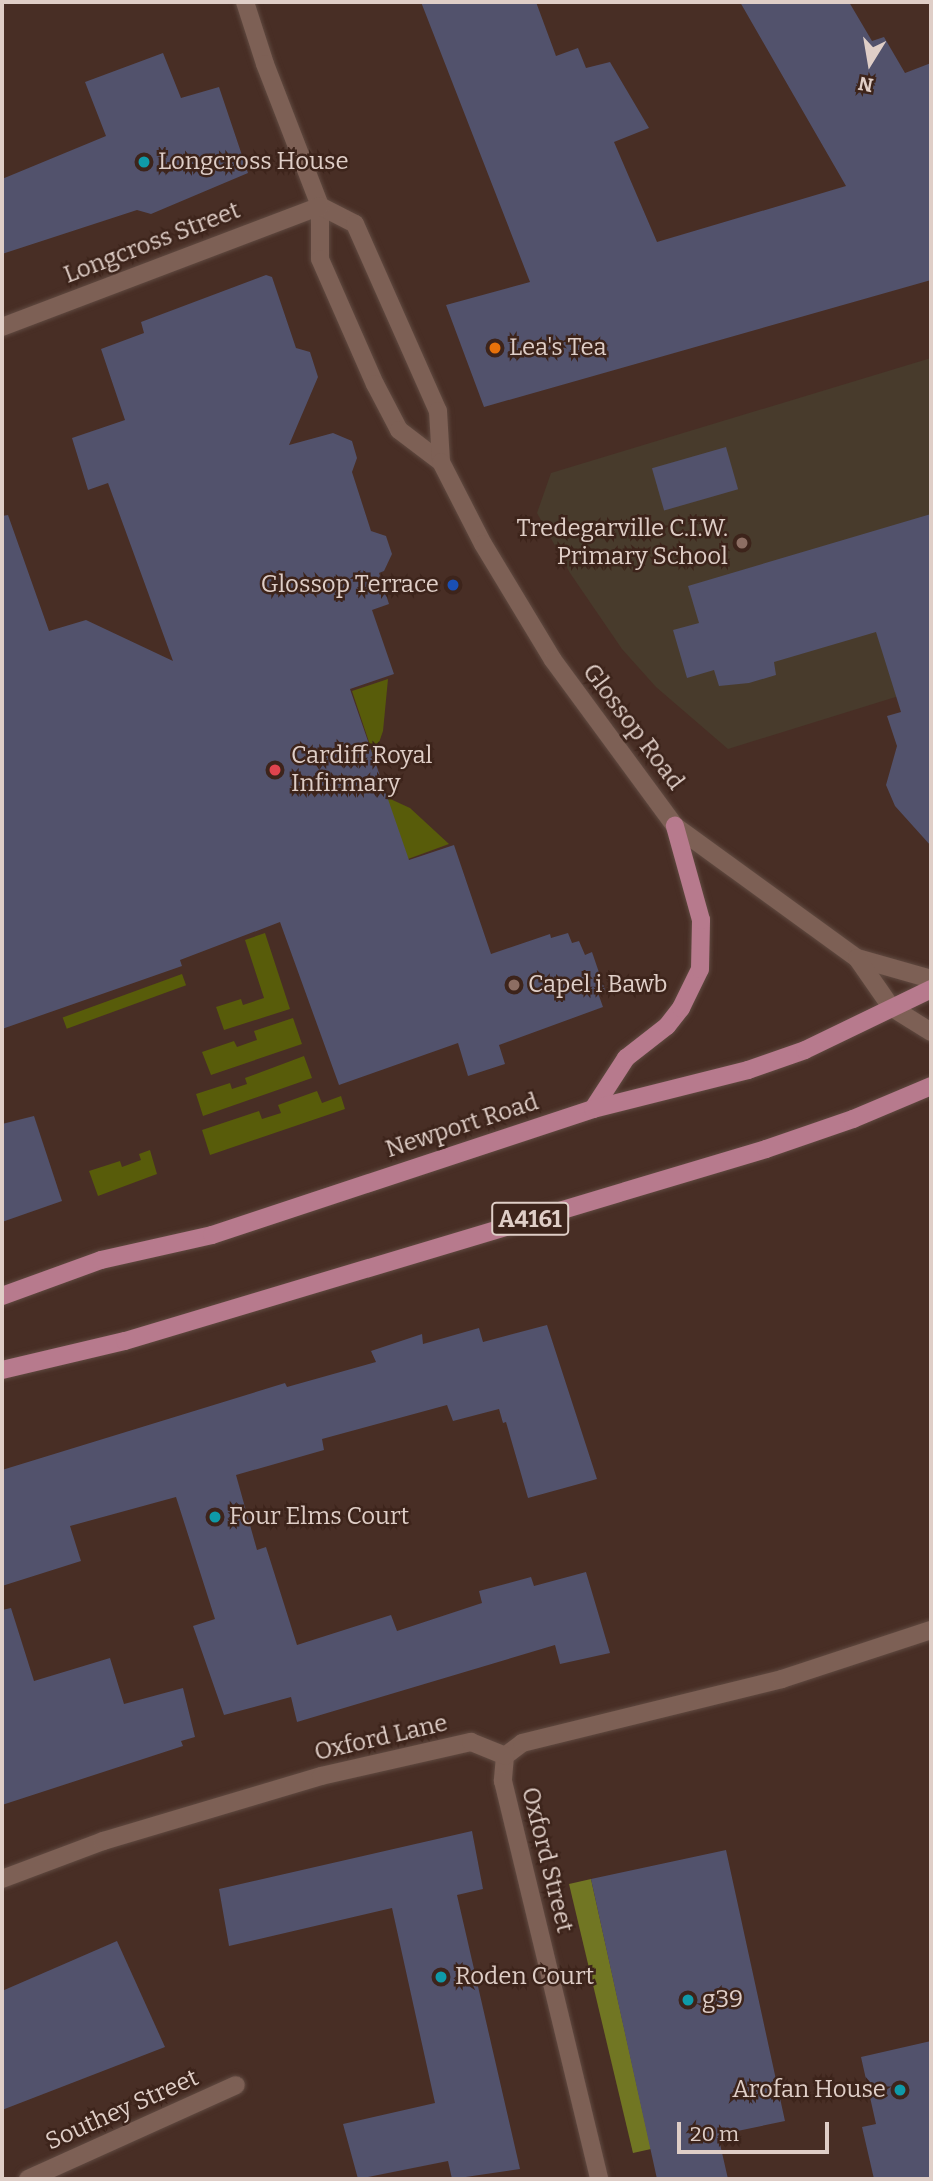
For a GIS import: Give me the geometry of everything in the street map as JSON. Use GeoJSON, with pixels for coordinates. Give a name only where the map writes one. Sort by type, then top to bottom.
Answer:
{"type":"FeatureCollection","features":[{"type":"Feature","properties":{"kind":"main road"},"geometry":{"type":"LineString","coordinates":[[593,1109],[626,1058],[667,1026],[681,1008],[700,969],[701,920],[675,826]]}},
{"type":"Feature","properties":{"kind":"main road","name":"Newport Road"},"geometry":{"type":"LineString","coordinates":[[2,1296],[102,1260],[212,1235],[593,1109],[748,1070],[805,1050],[931,989]]}},
{"type":"Feature","properties":{"kind":"main road","name":"A4161"},"geometry":{"type":"LineString","coordinates":[[2,1370],[125,1341],[765,1149],[853,1119],[931,1086]]}},
{"type":"Feature","properties":{"kind":"street","name":"Glossop Road"},"geometry":{"type":"LineString","coordinates":[[245,2],[265,64],[320,206],[320,259],[399,430],[441,462]]}},
{"type":"Feature","properties":{"kind":"street","name":"Glossop Road"},"geometry":{"type":"LineString","coordinates":[[320,206],[355,223],[438,411],[441,462],[483,544],[553,660],[675,826],[857,958],[891,1007]]}},
{"type":"Feature","properties":{"kind":"street","name":"Longcross Street"},"geometry":{"type":"LineString","coordinates":[[2,327],[320,206]]}},
{"type":"Feature","properties":{"kind":"street","name":"Glossop Road"},"geometry":{"type":"LineString","coordinates":[[857,958],[931,979]]}},
{"type":"Feature","properties":{"kind":"street"},"geometry":{"type":"LineString","coordinates":[[891,1007],[931,1032]]}},
{"type":"Feature","properties":{"kind":"street"},"geometry":{"type":"LineString","coordinates":[[505,1756],[522,1743],[782,1679],[931,1630]]}},
{"type":"Feature","properties":{"kind":"street","name":"Oxford Lane"},"geometry":{"type":"LineString","coordinates":[[2,1879],[103,1841],[321,1776],[471,1742],[505,1756]]}},
{"type":"Feature","properties":{"kind":"street","name":"Oxford Street"},"geometry":{"type":"LineString","coordinates":[[505,1756],[503,1782],[599,2179]]}},
{"type":"Feature","properties":{"kind":"street","name":"Southey Street"},"geometry":{"type":"LineString","coordinates":[[28,2179],[236,2085]]}},
{"type":"Feature","properties":{"kind":"shaded area","name":"Tredegarville C.I.W. Primary School"},"geometry":{"type":"Polygon","coordinates":[[[931,358],[931,686],[728,749],[656,687],[622,649],[570,573],[537,513],[551,473],[931,358]]]}},
{"type":"Feature","properties":{"kind":"shaded area"},"geometry":{"type":"Polygon","coordinates":[[[388,679],[383,731],[374,757],[352,691],[388,679]]]}},
{"type":"Feature","properties":{"kind":"shaded area"},"geometry":{"type":"Polygon","coordinates":[[[386,797],[410,808],[449,844],[408,859],[386,797]]]}},
{"type":"Feature","properties":{"kind":"shaded area"},"geometry":{"type":"Polygon","coordinates":[[[265,933],[290,1009],[224,1030],[216,1007],[241,999],[243,1005],[264,998],[245,940],[265,933]]]}},
{"type":"Feature","properties":{"kind":"shaded area"},"geometry":{"type":"Polygon","coordinates":[[[182,974],[186,985],[67,1029],[63,1017],[182,974]]]}},
{"type":"Feature","properties":{"kind":"shaded area"},"geometry":{"type":"Polygon","coordinates":[[[293,1018],[302,1044],[211,1075],[202,1052],[234,1041],[237,1047],[257,1040],[254,1031],[293,1018]]]}},
{"type":"Feature","properties":{"kind":"shaded area"},"geometry":{"type":"Polygon","coordinates":[[[304,1056],[312,1078],[203,1116],[196,1094],[230,1083],[232,1089],[247,1084],[245,1078],[304,1056]]]}},
{"type":"Feature","properties":{"kind":"shaded area"},"geometry":{"type":"Polygon","coordinates":[[[317,1091],[322,1103],[341,1096],[345,1109],[210,1155],[202,1130],[259,1111],[262,1119],[281,1113],[278,1105],[317,1091]]]}},
{"type":"Feature","properties":{"kind":"shaded area"},"geometry":{"type":"Polygon","coordinates":[[[150,1150],[157,1174],[98,1196],[89,1171],[120,1161],[122,1167],[141,1160],[139,1154],[150,1150]]]}},
{"type":"Feature","properties":{"kind":"green space"},"geometry":{"type":"Polygon","coordinates":[[[591,1879],[651,2149],[633,2153],[569,1884],[591,1879]]]}},
{"type":"Feature","properties":{"kind":"building"},"geometry":{"type":"Polygon","coordinates":[[[421,2],[536,2],[556,56],[578,48],[586,68],[610,62],[649,128],[614,142],[657,242],[846,186],[740,2],[849,2],[872,41],[884,37],[905,73],[931,63],[931,280],[484,407],[446,305],[530,282],[421,2]]]}},
{"type":"Feature","properties":{"kind":"building","name":"Longcross House"},"geometry":{"type":"Polygon","coordinates":[[[163,53],[181,98],[219,87],[248,173],[151,214],[137,210],[2,254],[2,179],[106,136],[85,82],[163,53]]]}},
{"type":"Feature","properties":{"kind":"building","name":"Cardiff Royal Infirmary"},"geometry":{"type":"Polygon","coordinates":[[[266,275],[272,277],[296,348],[310,352],[318,377],[289,445],[333,433],[352,441],[357,458],[352,472],[371,531],[386,536],[392,554],[384,571],[379,573],[389,604],[372,610],[394,674],[350,689],[409,860],[454,845],[491,954],[550,934],[551,938],[568,933],[572,943],[579,941],[585,955],[592,952],[605,990],[598,993],[603,1007],[499,1045],[505,1064],[468,1076],[458,1043],[339,1085],[280,922],[180,960],[182,966],[2,1029],[2,516],[8,515],[49,631],[86,620],[173,661],[108,483],[88,490],[72,438],[125,420],[101,349],[144,333],[141,322],[266,275]]]}},
{"type":"Feature","properties":{"kind":"building"},"geometry":{"type":"Polygon","coordinates":[[[726,447],[738,489],[664,511],[652,468],[726,447]]]}},
{"type":"Feature","properties":{"kind":"building"},"geometry":{"type":"Polygon","coordinates":[[[931,514],[931,846],[895,806],[886,785],[897,746],[887,716],[901,712],[876,632],[774,662],[776,675],[749,683],[719,686],[714,670],[687,678],[673,630],[699,623],[688,586],[931,514]]]}},
{"type":"Feature","properties":{"kind":"building"},"geometry":{"type":"Polygon","coordinates":[[[34,1116],[62,1201],[2,1222],[2,1124],[34,1116]]]}},
{"type":"Feature","properties":{"kind":"building","name":"Four Elms Court"},"geometry":{"type":"Polygon","coordinates":[[[547,1325],[597,1479],[528,1498],[506,1422],[503,1423],[499,1409],[453,1421],[447,1405],[322,1439],[324,1450],[236,1475],[257,1550],[266,1547],[297,1645],[391,1615],[397,1631],[482,1603],[479,1591],[531,1577],[534,1586],[586,1572],[610,1653],[560,1664],[555,1645],[297,1722],[291,1697],[224,1715],[193,1626],[215,1619],[176,1497],[70,1526],[81,1561],[2,1586],[2,1470],[285,1383],[287,1387],[376,1362],[371,1351],[422,1334],[423,1344],[479,1328],[483,1342],[547,1325]]]}},
{"type":"Feature","properties":{"kind":"building"},"geometry":{"type":"Polygon","coordinates":[[[11,1608],[34,1681],[110,1658],[124,1704],[183,1688],[195,1737],[181,1741],[183,1746],[2,1805],[2,1610],[11,1608]]]}},
{"type":"Feature","properties":{"kind":"building","name":"Roden Court"},"geometry":{"type":"Polygon","coordinates":[[[472,1831],[483,1889],[457,1895],[520,2169],[452,2179],[448,2161],[358,2179],[343,2124],[435,2103],[392,1908],[229,1946],[219,1889],[472,1831]]]}},
{"type":"Feature","properties":{"kind":"building","name":"g39"},"geometry":{"type":"Polygon","coordinates":[[[726,1850],[785,2121],[718,2135],[728,2179],[657,2179],[591,1879],[726,1850]]]}},
{"type":"Feature","properties":{"kind":"building"},"geometry":{"type":"Polygon","coordinates":[[[117,1941],[165,2047],[2,2110],[2,1991],[117,1941]]]}},
{"type":"Feature","properties":{"kind":"building","name":"Arofan House"},"geometry":{"type":"Polygon","coordinates":[[[931,2041],[931,2179],[874,2179],[862,2127],[876,2124],[861,2057],[931,2041]]]}},
{"type":"Feature","properties":{"kind":"place","name":"Longcross House"},"geometry":{"type":"Point","coordinates":[144,162]}},
{"type":"Feature","properties":{"kind":"place","name":"Lea's Tea"},"geometry":{"type":"Point","coordinates":[495,348]}},
{"type":"Feature","properties":{"kind":"place","name":"Tredegarville C.I.W. Primary School"},"geometry":{"type":"Point","coordinates":[742,543]}},
{"type":"Feature","properties":{"kind":"place","name":"Glossop Terrace"},"geometry":{"type":"Point","coordinates":[453,585]}},
{"type":"Feature","properties":{"kind":"place","name":"Cardiff Royal Infirmary"},"geometry":{"type":"Point","coordinates":[275,770]}},
{"type":"Feature","properties":{"kind":"place","name":"Capel i Bawb"},"geometry":{"type":"Point","coordinates":[514,985]}},
{"type":"Feature","properties":{"kind":"place","name":"Four Elms Court"},"geometry":{"type":"Point","coordinates":[215,1517]}},
{"type":"Feature","properties":{"kind":"place","name":"Roden Court"},"geometry":{"type":"Point","coordinates":[441,1977]}},
{"type":"Feature","properties":{"kind":"place","name":"g39"},"geometry":{"type":"Point","coordinates":[688,2000]}},
{"type":"Feature","properties":{"kind":"place","name":"Arofan House"},"geometry":{"type":"Point","coordinates":[900,2090]}}]}
